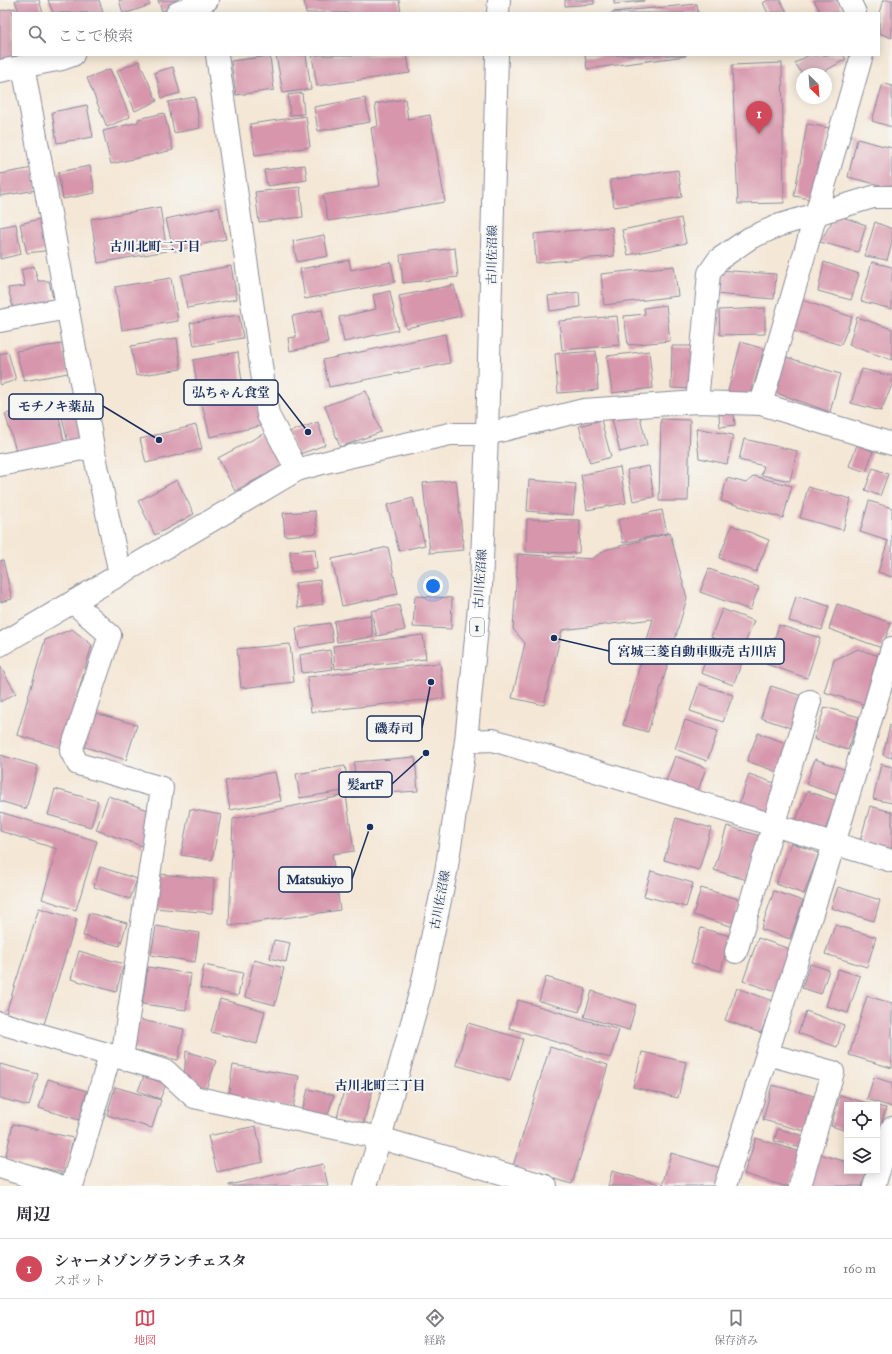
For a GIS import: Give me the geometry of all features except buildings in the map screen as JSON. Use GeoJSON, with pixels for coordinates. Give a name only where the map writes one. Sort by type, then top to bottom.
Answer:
{"type":"FeatureCollection","features":[{"type":"Feature","properties":{"kind":"street"},"geometry":{"type":"LineString","coordinates":[[179,12],[208,0],[211,12]]}},
{"type":"Feature","properties":{"kind":"street"},"geometry":{"type":"LineString","coordinates":[[498,12],[499,0]]}},
{"type":"Feature","properties":{"kind":"street"},"geometry":{"type":"LineString","coordinates":[[849,0],[855,12]]}},
{"type":"Feature","properties":{"kind":"street"},"geometry":{"type":"LineString","coordinates":[[0,71],[62,59],[70,56]]}},
{"type":"Feature","properties":{"kind":"street"},"geometry":{"type":"LineString","coordinates":[[217,56],[268,415],[297,470]]}},
{"type":"Feature","properties":{"kind":"street","name":"古川佐沼線"},"geometry":{"type":"LineString","coordinates":[[365,1186],[422,990],[446,872],[466,741],[481,586],[487,434],[497,56]]}},
{"type":"Feature","properties":{"kind":"street"},"geometry":{"type":"LineString","coordinates":[[761,404],[862,56]]}},
{"type":"Feature","properties":{"kind":"street"},"geometry":{"type":"LineString","coordinates":[[23,66],[93,447],[120,574]]}},
{"type":"Feature","properties":{"kind":"street"},"geometry":{"type":"LineString","coordinates":[[697,402],[709,273],[718,260],[750,238],[780,225],[873,197],[892,197]]}},
{"type":"Feature","properties":{"kind":"street"},"geometry":{"type":"LineString","coordinates":[[0,321],[67,308]]}},
{"type":"Feature","properties":{"kind":"street"},"geometry":{"type":"LineString","coordinates":[[0,645],[297,470],[330,461],[450,434],[487,434],[584,410],[697,402],[761,404],[892,444]]}},
{"type":"Feature","properties":{"kind":"street"},"geometry":{"type":"LineString","coordinates":[[0,465],[93,447]]}},
{"type":"Feature","properties":{"kind":"street"},"geometry":{"type":"LineString","coordinates":[[72,1186],[116,1056],[162,788],[78,764],[71,751],[110,635],[73,602]]}},
{"type":"Feature","properties":{"kind":"street"},"geometry":{"type":"LineString","coordinates":[[725,1186],[834,844],[892,648]]}},
{"type":"Feature","properties":{"kind":"street"},"geometry":{"type":"LineString","coordinates":[[736,952],[810,701]]}},
{"type":"Feature","properties":{"kind":"street"},"geometry":{"type":"LineString","coordinates":[[466,741],[493,740],[892,861]]}},
{"type":"Feature","properties":{"kind":"street"},"geometry":{"type":"LineString","coordinates":[[0,1022],[166,1071],[194,1097],[380,1138],[546,1186]]}},
{"type":"Feature","properties":{"kind":"street"},"geometry":{"type":"LineString","coordinates":[[767,1054],[833,1072],[800,1186]]}},
{"type":"Feature","properties":{"kind":"street"},"geometry":{"type":"LineString","coordinates":[[874,1186],[892,1128]]}},
{"type":"Feature","properties":{"kind":"street"},"geometry":{"type":"LineString","coordinates":[[0,1167],[60,1186]]}},
{"type":"Feature","properties":{"kind":"place","name":"シャーメゾングランチェスタ"},"geometry":{"type":"Point","coordinates":[759,134]}},
{"type":"Feature","properties":{"kind":"place","name":"弘ちゃん食堂"},"geometry":{"type":"Point","coordinates":[308,432]}},
{"type":"Feature","properties":{"kind":"place","name":"モチノキ薬品"},"geometry":{"type":"Point","coordinates":[159,440]}},
{"type":"Feature","properties":{"kind":"place","name":"宮城三菱自動車販売 古川店"},"geometry":{"type":"Point","coordinates":[554,638]}},
{"type":"Feature","properties":{"kind":"place","name":"磯寿司"},"geometry":{"type":"Point","coordinates":[431,682]}},
{"type":"Feature","properties":{"kind":"place","name":"髪artF"},"geometry":{"type":"Point","coordinates":[426,753]}},
{"type":"Feature","properties":{"kind":"place","name":"Matsukiyo"},"geometry":{"type":"Point","coordinates":[370,827]}},
{"type":"Feature","properties":{"kind":"district","name":"古川北町二丁目"},"geometry":{"type":"Point","coordinates":[155,246]}},
{"type":"Feature","properties":{"kind":"district","name":"古川北町三丁目"},"geometry":{"type":"Point","coordinates":[380,1085]}}]}
